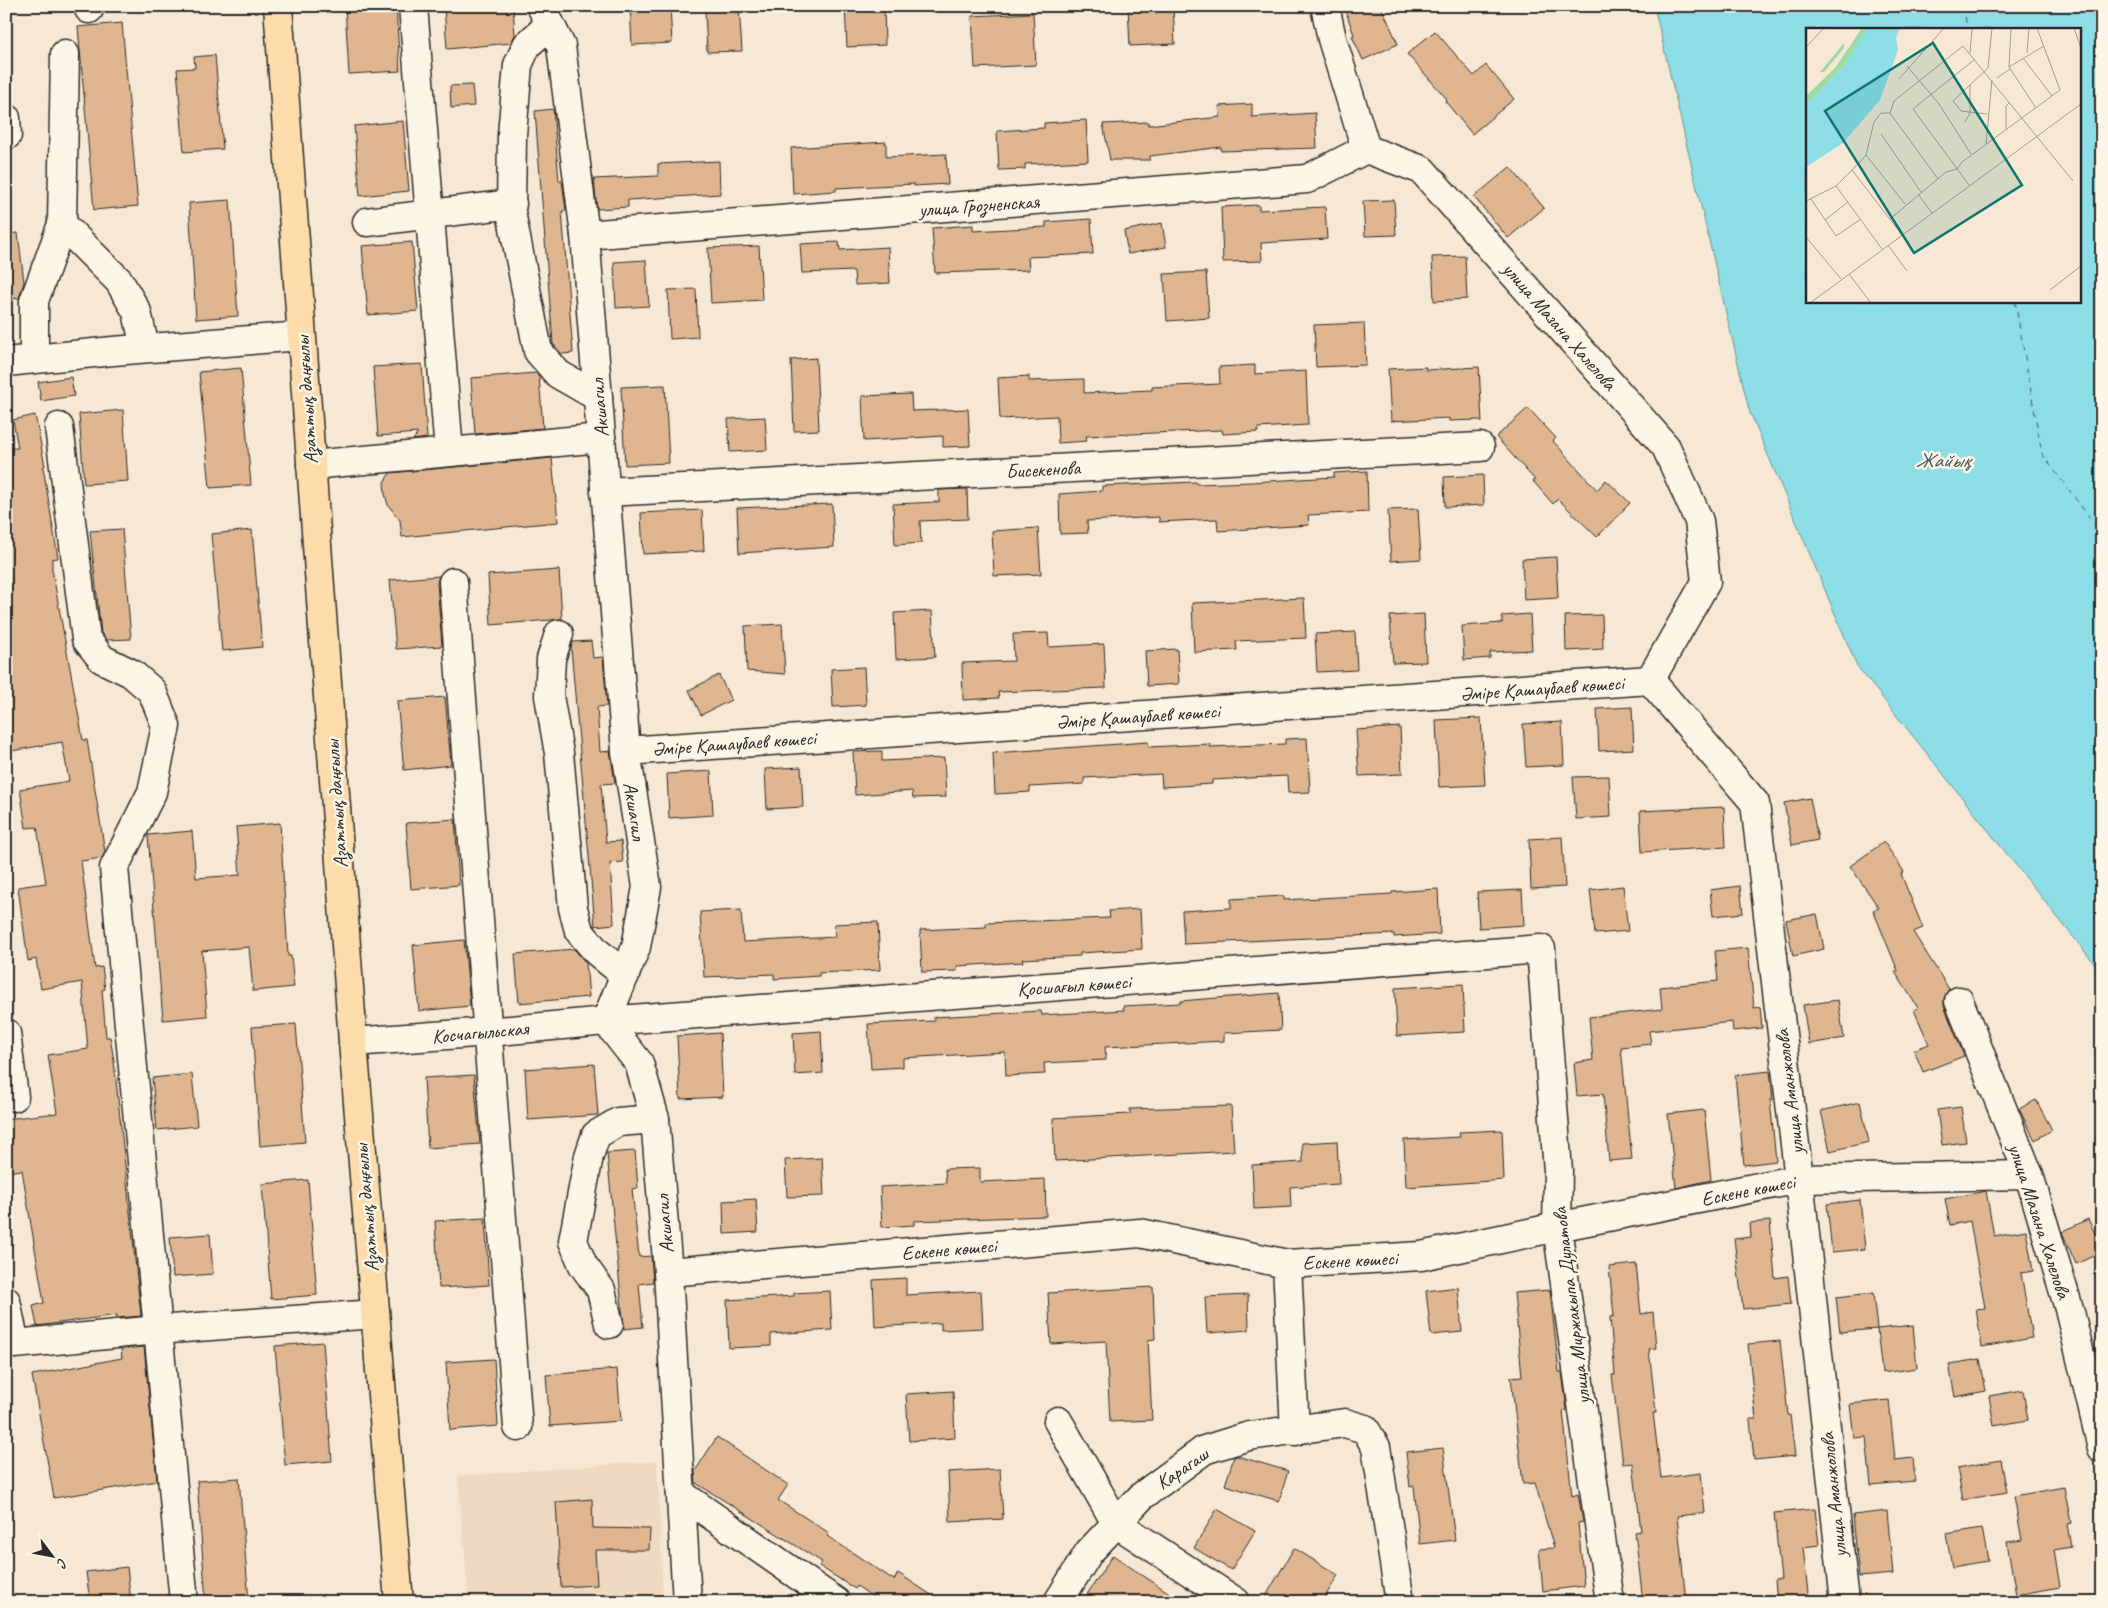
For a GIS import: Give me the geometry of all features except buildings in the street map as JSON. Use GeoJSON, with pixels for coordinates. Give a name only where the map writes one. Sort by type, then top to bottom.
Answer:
{"type":"FeatureCollection","features":[{"type":"Feature","properties":{"kind":"main road","name":"Азаттық даңғылы"},"geometry":{"type":"LineString","coordinates":[[278,6],[353,1042],[399,1602]]}},
{"type":"Feature","properties":{"kind":"street"},"geometry":{"type":"LineString","coordinates":[[413,6],[449,452]]}},
{"type":"Feature","properties":{"kind":"street"},"geometry":{"type":"LineString","coordinates":[[1325,6],[1332,39],[1366,149]]}},
{"type":"Feature","properties":{"kind":"street"},"geometry":{"type":"LineString","coordinates":[[546,15],[527,45],[518,65],[512,135],[511,212],[538,351],[558,374],[598,397]]}},
{"type":"Feature","properties":{"kind":"street","name":"Акшагил"},"geometry":{"type":"LineString","coordinates":[[546,15],[561,46],[585,235],[626,751],[647,887],[636,947],[606,1021],[639,1063],[655,1119],[668,1272],[687,1602]]}},
{"type":"Feature","properties":{"kind":"street"},"geometry":{"type":"LineString","coordinates":[[34,358],[34,301],[62,224],[65,54]]}},
{"type":"Feature","properties":{"kind":"street","name":"улица Грозненская"},"geometry":{"type":"LineString","coordinates":[[585,235],[1307,179],[1366,149]]}},
{"type":"Feature","properties":{"kind":"street","name":"улица Мазана Халелова"},"geometry":{"type":"LineString","coordinates":[[1366,149],[1422,170],[1666,447],[1699,521],[1706,582],[1650,680]]}},
{"type":"Feature","properties":{"kind":"street"},"geometry":{"type":"LineString","coordinates":[[367,222],[512,204]]}},
{"type":"Feature","properties":{"kind":"street"},"geometry":{"type":"LineString","coordinates":[[62,224],[119,281],[137,312],[145,348]]}},
{"type":"Feature","properties":{"kind":"street"},"geometry":{"type":"LineString","coordinates":[[6,362],[145,348],[302,336]]}},
{"type":"Feature","properties":{"kind":"street"},"geometry":{"type":"LineString","coordinates":[[59,427],[86,639],[102,659],[131,673],[152,690],[166,726],[152,792],[114,868],[184,1602]]}},
{"type":"Feature","properties":{"kind":"street"},"geometry":{"type":"LineString","coordinates":[[311,465],[601,438]]}},
{"type":"Feature","properties":{"kind":"street","name":"Бисекенова"},"geometry":{"type":"LineString","coordinates":[[605,492],[1480,447]]}},
{"type":"Feature","properties":{"kind":"street"},"geometry":{"type":"LineString","coordinates":[[453,582],[518,1427]]}},
{"type":"Feature","properties":{"kind":"street"},"geometry":{"type":"LineString","coordinates":[[559,634],[551,659],[549,696],[559,753],[573,908],[579,931],[597,952],[625,975]]}},
{"type":"Feature","properties":{"kind":"street","name":"Әміре Қашаубаев көшесі"},"geometry":{"type":"LineString","coordinates":[[626,751],[1650,680]]}},
{"type":"Feature","properties":{"kind":"street","name":"улица Аманжолова"},"geometry":{"type":"LineString","coordinates":[[1650,680],[1755,803],[1799,1179],[1845,1602]]}},
{"type":"Feature","properties":{"kind":"street","name":"Қосшағыл көшесі"},"geometry":{"type":"LineString","coordinates":[[606,1021],[1542,949]]}},
{"type":"Feature","properties":{"kind":"street","name":"улица Миржакыпа Дулатова"},"geometry":{"type":"LineString","coordinates":[[1542,949],[1558,1171],[1557,1227],[1610,1602]]}},
{"type":"Feature","properties":{"kind":"street","name":"улица Мазана Халелова"},"geometry":{"type":"LineString","coordinates":[[1959,1001],[2029,1175],[2070,1312],[2102,1448]]}},
{"type":"Feature","properties":{"kind":"street","name":"Косчагыльская"},"geometry":{"type":"LineString","coordinates":[[353,1042],[606,1021]]}},
{"type":"Feature","properties":{"kind":"street"},"geometry":{"type":"LineString","coordinates":[[6,1033],[14,1097]]}},
{"type":"Feature","properties":{"kind":"street"},"geometry":{"type":"LineString","coordinates":[[609,1324],[601,1290],[583,1266],[573,1241],[588,1156],[596,1135],[618,1122],[655,1119]]}},
{"type":"Feature","properties":{"kind":"street","name":"Ескене көшесі"},"geometry":{"type":"LineString","coordinates":[[668,1272],[1140,1233],[1287,1264],[1421,1256],[1799,1179],[2029,1175]]}},
{"type":"Feature","properties":{"kind":"street"},"geometry":{"type":"LineString","coordinates":[[1287,1264],[1296,1431]]}},
{"type":"Feature","properties":{"kind":"street"},"geometry":{"type":"LineString","coordinates":[[6,1301],[15,1344],[157,1330],[375,1314]]}},
{"type":"Feature","properties":{"kind":"street"},"geometry":{"type":"LineString","coordinates":[[1058,1421],[1116,1523],[1236,1602]]}},
{"type":"Feature","properties":{"kind":"street","name":"Карагаш"},"geometry":{"type":"LineString","coordinates":[[1058,1602],[1089,1552],[1116,1523],[1142,1496],[1204,1450],[1249,1436],[1345,1423],[1365,1429],[1376,1447],[1400,1602]]}},
{"type":"Feature","properties":{"kind":"street"},"geometry":{"type":"LineString","coordinates":[[681,1494],[836,1602]]}},
{"type":"Feature","properties":{"kind":"shaded area"},"geometry":{"type":"Polygon","coordinates":[[[657,1461],[663,1602],[469,1602],[458,1476],[657,1461]]]}},
{"type":"Feature","properties":{"kind":"water","name":"Жайық"},"geometry":{"type":"Polygon","coordinates":[[[1654,6],[2102,6],[2102,973],[1857,666],[1749,410],[1654,6]]]}},
{"type":"Feature","properties":{"kind":"ferry route"},"geometry":{"type":"LineString","coordinates":[[1964,6],[1967,28]]}},
{"type":"Feature","properties":{"kind":"ferry route"},"geometry":{"type":"LineString","coordinates":[[2015,302],[2042,454],[2102,534]]}}]}
